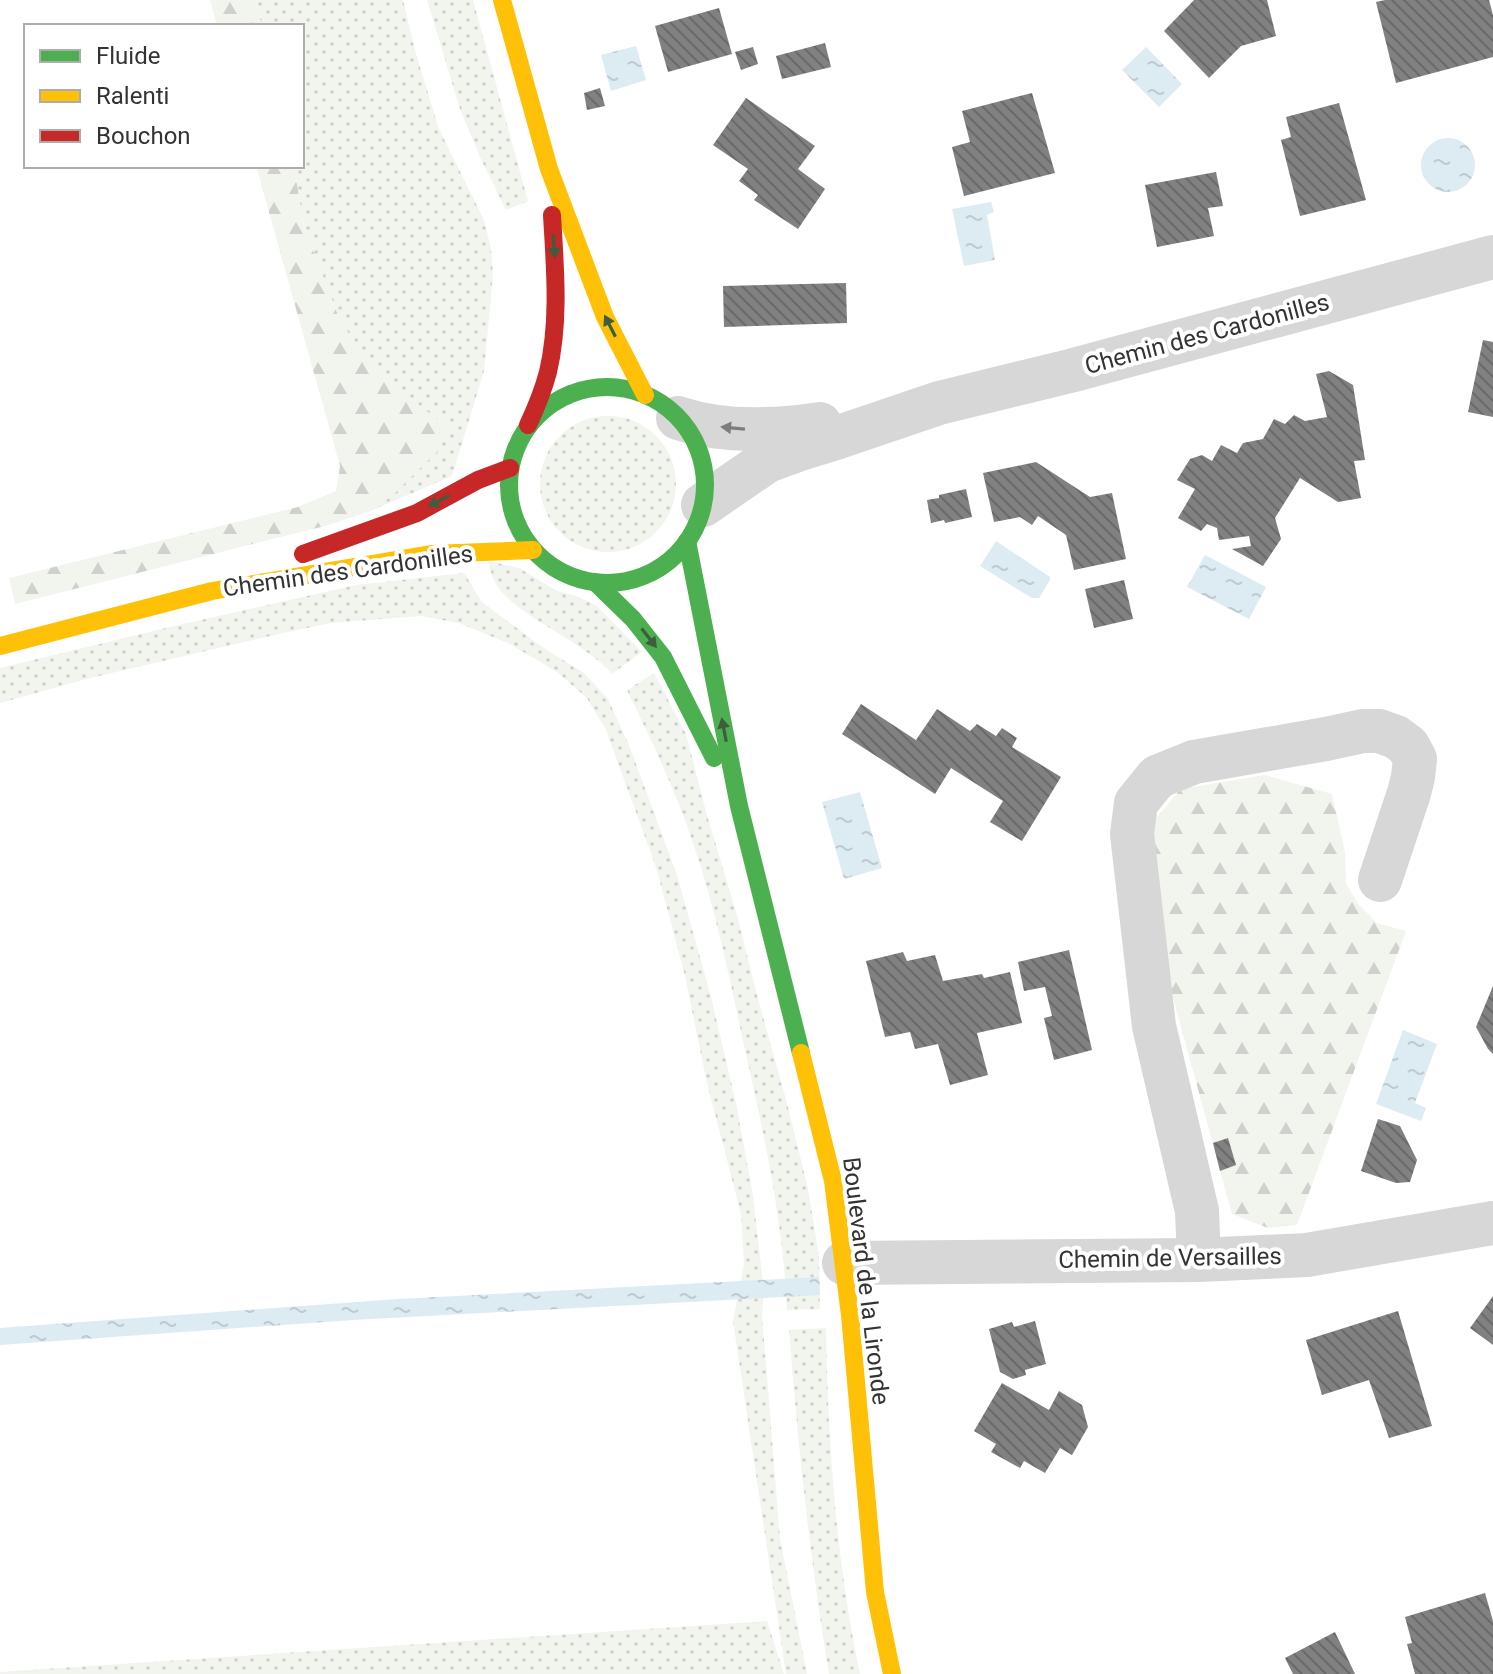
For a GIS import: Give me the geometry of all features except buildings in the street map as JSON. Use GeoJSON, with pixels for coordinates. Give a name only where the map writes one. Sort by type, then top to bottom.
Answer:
{"type":"FeatureCollection","features":[{"type":"Feature","properties":{"kind":"street"},"geometry":{"type":"LineString","coordinates":[[502,0],[549,169],[605,317],[661,407],[689,433],[698,449],[703,468],[705,486],[695,523],[673,558],[637,579],[616,583],[574,578],[549,565],[520,532],[512,511],[510,468],[519,442],[539,405],[553,352],[555,273],[549,169]]}},
{"type":"Feature","properties":{"kind":"street","name":"Chemin des Cardonilles"},"geometry":{"type":"LineString","coordinates":[[695,523],[748,473],[767,461],[800,449],[939,403],[1070,371],[1493,257]]}},
{"type":"Feature","properties":{"kind":"street"},"geometry":{"type":"LineString","coordinates":[[527,427],[560,399],[602,387],[624,389],[661,407]]}},
{"type":"Feature","properties":{"kind":"street","name":"Chemin des Cardonilles"},"geometry":{"type":"LineString","coordinates":[[661,407],[694,424],[763,431],[921,410]]}},
{"type":"Feature","properties":{"kind":"street","name":"Chemin des Cardonilles"},"geometry":{"type":"LineString","coordinates":[[212,591],[283,561],[417,513],[478,480],[510,468]]}},
{"type":"Feature","properties":{"kind":"street","name":"Boulevard de la Lironde"},"geometry":{"type":"LineString","coordinates":[[695,523],[739,806],[833,1181],[844,1263],[875,1592],[892,1674]]}},
{"type":"Feature","properties":{"kind":"street","name":"Chemin des Cardonilles"},"geometry":{"type":"LineString","coordinates":[[0,646],[212,591],[431,554],[533,550]]}},
{"type":"Feature","properties":{"kind":"street","name":"Boulevard de la Lironde"},"geometry":{"type":"LineString","coordinates":[[595,582],[633,619],[663,657],[739,806]]}},
{"type":"Feature","properties":{"kind":"street"},"geometry":{"type":"LineString","coordinates":[[1199,1260],[1197,1211],[1154,1026],[1132,834],[1136,803],[1157,777],[1194,762],[1363,731],[1379,731],[1396,737],[1408,746],[1415,759],[1409,793],[1380,880]]}},
{"type":"Feature","properties":{"kind":"street","name":"Chemin de Versailles"},"geometry":{"type":"LineString","coordinates":[[844,1263],[1199,1260],[1307,1255],[1493,1223]]}},
{"type":"Feature","properties":{"kind":"green space"},"geometry":{"type":"Polygon","coordinates":[[[210,0],[255,0],[261,24],[216,24],[210,0]]]}},
{"type":"Feature","properties":{"kind":"green space"},"geometry":{"type":"Polygon","coordinates":[[[255,0],[403,0],[439,129],[484,220],[491,249],[493,274],[484,371],[452,476],[368,512],[447,427],[380,375],[341,323],[304,227],[294,168],[304,168],[304,24],[261,24],[255,0]]]}},
{"type":"Feature","properties":{"kind":"green space"},"geometry":{"type":"Polygon","coordinates":[[[427,0],[473,0],[528,201],[506,210],[460,109],[427,0]]]}},
{"type":"Feature","properties":{"kind":"green space"},"geometry":{"type":"Polygon","coordinates":[[[257,168],[294,168],[304,227],[341,323],[380,375],[447,427],[437,452],[392,496],[368,512],[325,526],[15,604],[9,578],[298,507],[336,491],[340,466],[257,168]]]}},
{"type":"Feature","properties":{"kind":"green space"},"geometry":{"type":"Polygon","coordinates":[[[608,416],[634,421],[656,436],[671,458],[676,484],[671,510],[656,532],[634,547],[608,552],[582,547],[560,532],[545,510],[540,484],[545,458],[560,436],[582,421],[608,416]]]}},
{"type":"Feature","properties":{"kind":"green space"},"geometry":{"type":"Polygon","coordinates":[[[488,561],[519,568],[557,591],[596,605],[642,652],[612,674],[584,650],[515,604],[494,580],[488,561]]]}},
{"type":"Feature","properties":{"kind":"green space"},"geometry":{"type":"Polygon","coordinates":[[[464,573],[482,602],[542,647],[584,673],[608,699],[629,745],[677,875],[711,997],[736,1103],[753,1196],[764,1292],[762,1314],[780,1539],[807,1674],[786,1674],[733,1321],[744,1264],[741,1214],[656,867],[606,730],[587,698],[557,672],[510,644],[459,623],[420,616],[331,623],[86,679],[0,703],[0,668],[356,585],[464,573]]]}},
{"type":"Feature","properties":{"kind":"green space"},"geometry":{"type":"Polygon","coordinates":[[[654,673],[686,734],[788,1107],[808,1189],[819,1256],[820,1309],[787,1310],[773,1183],[718,929],[681,811],[627,690],[654,673]]]}},
{"type":"Feature","properties":{"kind":"green space"},"geometry":{"type":"Polygon","coordinates":[[[1265,775],[1332,794],[1345,852],[1346,883],[1358,904],[1377,923],[1406,931],[1297,1225],[1268,1228],[1232,1214],[1163,961],[1152,823],[1181,789],[1265,775]]]}},
{"type":"Feature","properties":{"kind":"green space"},"geometry":{"type":"Polygon","coordinates":[[[826,1328],[835,1502],[845,1589],[860,1674],[829,1674],[801,1460],[789,1330],[826,1328]]]}},
{"type":"Feature","properties":{"kind":"green space"},"geometry":{"type":"Polygon","coordinates":[[[767,1621],[784,1674],[0,1674],[0,1672],[767,1621]]]}},
{"type":"Feature","properties":{"kind":"water"},"geometry":{"type":"Polygon","coordinates":[[[636,46],[646,80],[611,91],[601,55],[636,46]]]}},
{"type":"Feature","properties":{"kind":"water"},"geometry":{"type":"Polygon","coordinates":[[[1146,47],[1182,84],[1159,107],[1122,70],[1146,47]]]}},
{"type":"Feature","properties":{"kind":"water"},"geometry":{"type":"Polygon","coordinates":[[[1448,138],[1467,146],[1475,165],[1467,184],[1448,192],[1429,184],[1421,165],[1429,146],[1448,138]]]}},
{"type":"Feature","properties":{"kind":"water"},"geometry":{"type":"Polygon","coordinates":[[[991,202],[994,212],[987,215],[995,260],[964,266],[952,209],[991,202]]]}},
{"type":"Feature","properties":{"kind":"water"},"geometry":{"type":"Polygon","coordinates":[[[996,541],[1050,577],[1039,598],[1032,598],[980,566],[996,541]]]}},
{"type":"Feature","properties":{"kind":"water"},"geometry":{"type":"Polygon","coordinates":[[[1205,555],[1266,587],[1249,619],[1187,587],[1205,555]]]}},
{"type":"Feature","properties":{"kind":"water"},"geometry":{"type":"Polygon","coordinates":[[[860,792],[882,868],[844,879],[822,802],[860,792]]]}},
{"type":"Feature","properties":{"kind":"water"},"geometry":{"type":"Polygon","coordinates":[[[1403,1030],[1437,1044],[1415,1103],[1426,1108],[1421,1121],[1376,1104],[1403,1030]]]}},
{"type":"Feature","properties":{"kind":"water"},"geometry":{"type":"Polygon","coordinates":[[[819,1277],[820,1295],[353,1320],[0,1345],[0,1328],[398,1299],[819,1277]]]}},
{"type":"Feature","properties":{"kind":"traffic: fast"},"geometry":{"type":"LineString","coordinates":[[607,387],[644,395],[676,416],[697,448],[705,485],[697,522],[676,554],[644,575],[607,583],[570,575],[538,554],[517,522],[509,485],[517,448],[538,416],[570,395],[607,387]]}},
{"type":"Feature","properties":{"kind":"traffic: fast"},"geometry":{"type":"LineString","coordinates":[[687,541],[739,806],[801,1053]]}},
{"type":"Feature","properties":{"kind":"traffic: fast"},"geometry":{"type":"LineString","coordinates":[[595,582],[633,619],[663,657],[714,758]]}},
{"type":"Feature","properties":{"kind":"traffic: slow"},"geometry":{"type":"LineString","coordinates":[[502,0],[549,169],[605,317],[645,395]]}},
{"type":"Feature","properties":{"kind":"traffic: slow"},"geometry":{"type":"LineString","coordinates":[[0,646],[212,591],[431,554],[533,550]]}},
{"type":"Feature","properties":{"kind":"traffic: slow"},"geometry":{"type":"LineString","coordinates":[[801,1053],[833,1181],[850,1315],[875,1592],[892,1674]]}},
{"type":"Feature","properties":{"kind":"traffic: jam"},"geometry":{"type":"LineString","coordinates":[[528,425],[546,379],[552,353],[556,294],[552,215]]}},
{"type":"Feature","properties":{"kind":"traffic: jam"},"geometry":{"type":"LineString","coordinates":[[303,554],[417,513],[478,480],[510,468]]}}]}
